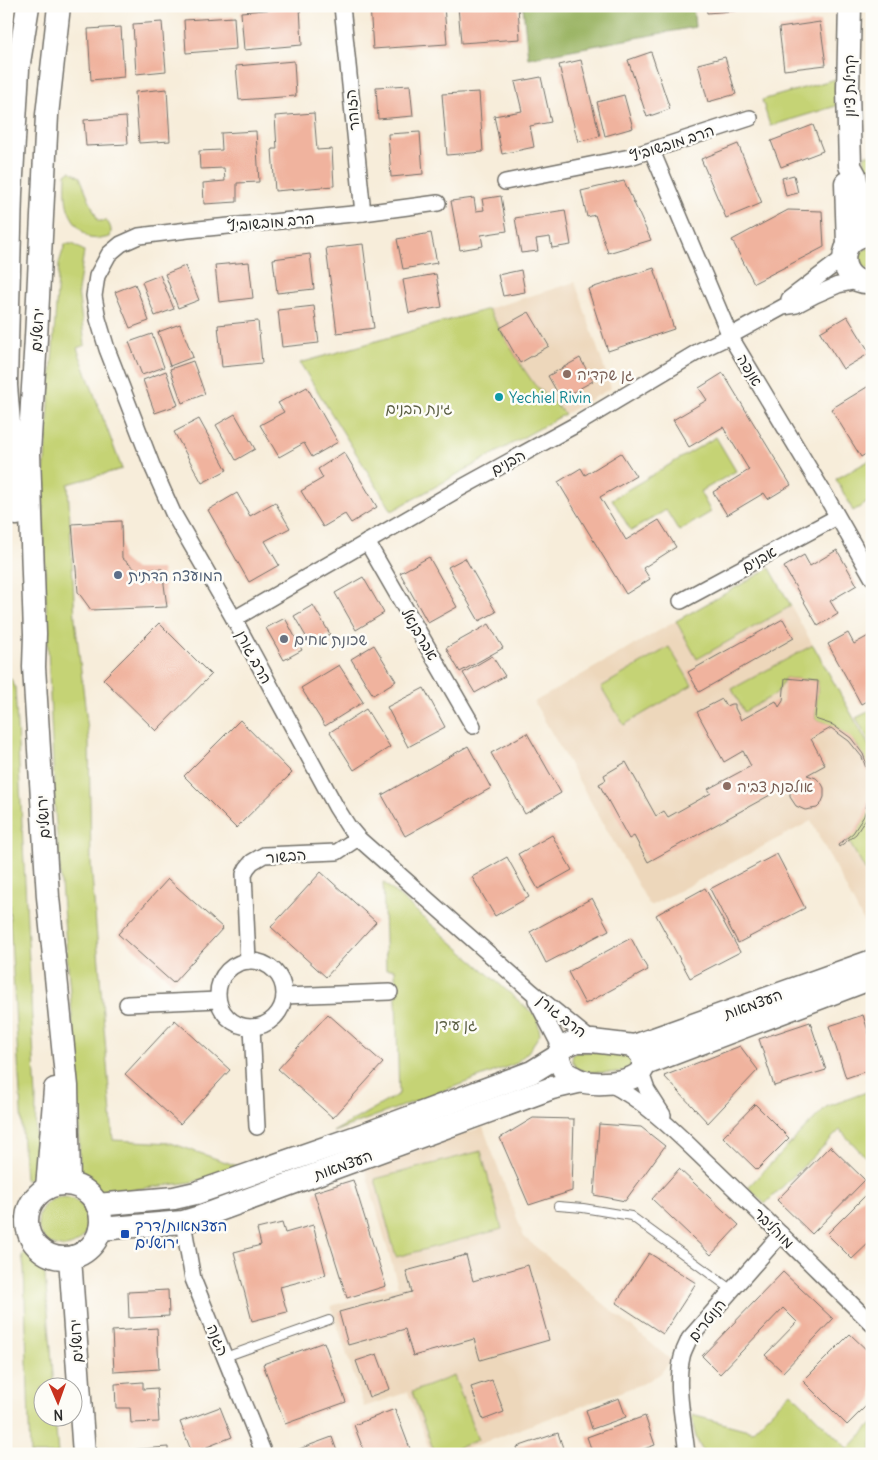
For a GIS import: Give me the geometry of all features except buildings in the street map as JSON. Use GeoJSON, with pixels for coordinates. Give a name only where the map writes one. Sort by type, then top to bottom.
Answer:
{"type":"FeatureCollection","features":[{"type":"Feature","properties":{"kind":"main road","name":"ירושלים"},"geometry":{"type":"LineString","coordinates":[[28,6],[18,69],[8,215],[6,384],[14,499],[28,633],[34,653]]}},
{"type":"Feature","properties":{"kind":"main road","name":"ירושלים"},"geometry":{"type":"LineString","coordinates":[[59,6],[47,115],[29,453],[34,653],[48,897],[67,1086],[69,1184]]}},
{"type":"Feature","properties":{"kind":"main road","name":"קהילת ציון"},"geometry":{"type":"LineString","coordinates":[[850,6],[848,90],[850,166],[854,175],[860,207],[872,234]]}},
{"type":"Feature","properties":{"kind":"main road"},"geometry":{"type":"LineString","coordinates":[[6,113],[18,69]]}},
{"type":"Feature","properties":{"kind":"main road","name":"קהילת ציון"},"geometry":{"type":"LineString","coordinates":[[846,251],[846,174],[850,166]]}},
{"type":"Feature","properties":{"kind":"main road"},"geometry":{"type":"LineString","coordinates":[[8,215],[42,217]]}},
{"type":"Feature","properties":{"kind":"main road"},"geometry":{"type":"LineString","coordinates":[[866,285],[852,277],[847,271],[846,251],[858,236],[872,234]]}},
{"type":"Feature","properties":{"kind":"main road","name":"העצמאות"},"geometry":{"type":"LineString","coordinates":[[639,1061],[872,961]]}},
{"type":"Feature","properties":{"kind":"main road","name":"העצמאות"},"geometry":{"type":"LineString","coordinates":[[639,1061],[872,978]]}},
{"type":"Feature","properties":{"kind":"main road","name":"ירושלים"},"geometry":{"type":"LineString","coordinates":[[47,1188],[55,1086],[57,981]]}},
{"type":"Feature","properties":{"kind":"main road","name":"העצמאות"},"geometry":{"type":"LineString","coordinates":[[97,1205],[174,1198],[196,1193],[368,1133],[532,1072],[576,1041],[614,1043],[639,1061]]}},
{"type":"Feature","properties":{"kind":"main road"},"geometry":{"type":"LineString","coordinates":[[559,1052],[561,1065],[566,1073],[582,1081],[608,1083],[633,1078],[639,1061]]}},
{"type":"Feature","properties":{"kind":"main road","name":"העצמאות"},"geometry":{"type":"LineString","coordinates":[[100,1229],[183,1222],[200,1217],[552,1088],[582,1081]]}},
{"type":"Feature","properties":{"kind":"main road"},"geometry":{"type":"LineString","coordinates":[[58,1184],[69,1184],[81,1188],[91,1196],[97,1205],[101,1217],[100,1229],[90,1248],[81,1254],[64,1258],[48,1254],[39,1249],[32,1241],[26,1222],[32,1202],[38,1194],[58,1184]]}},
{"type":"Feature","properties":{"kind":"main road","name":"ירושלים"},"geometry":{"type":"LineString","coordinates":[[64,1258],[66,1378]]}},
{"type":"Feature","properties":{"kind":"main road","name":"ירושלים"},"geometry":{"type":"LineString","coordinates":[[64,1258],[84,1454]]}},
{"type":"Feature","properties":{"kind":"main road"},"geometry":{"type":"LineString","coordinates":[[68,1428],[70,1454]]}},
{"type":"Feature","properties":{"kind":"street","name":"הזוהר"},"geometry":{"type":"LineString","coordinates":[[342,6],[363,213]]}},
{"type":"Feature","properties":{"kind":"street","name":"הרב מובשוביץ"},"geometry":{"type":"LineString","coordinates":[[505,182],[630,157],[750,118]]}},
{"type":"Feature","properties":{"kind":"street","name":"אנפה"},"geometry":{"type":"LineString","coordinates":[[652,151],[730,336],[872,577]]}},
{"type":"Feature","properties":{"kind":"street","name":"הרב מובשוביץ"},"geometry":{"type":"LineString","coordinates":[[108,254],[121,244],[138,236],[363,213],[438,202]]}},
{"type":"Feature","properties":{"kind":"street","name":"הבנים"},"geometry":{"type":"LineString","coordinates":[[783,307],[790,298],[804,289],[846,251]]}},
{"type":"Feature","properties":{"kind":"street","name":"הרב גורן"},"geometry":{"type":"LineString","coordinates":[[108,254],[97,276],[94,296],[98,319],[107,349],[153,468],[173,513],[234,619],[336,807],[358,838],[532,992],[592,1041]]}},
{"type":"Feature","properties":{"kind":"street","name":"הבנים"},"geometry":{"type":"LineString","coordinates":[[234,619],[459,489],[579,423],[701,350],[783,307],[796,305],[838,286],[866,285]]}},
{"type":"Feature","properties":{"kind":"street","name":"אבנים"},"geometry":{"type":"LineString","coordinates":[[681,601],[837,517]]}},
{"type":"Feature","properties":{"kind":"street","name":"אברבנאל"},"geometry":{"type":"LineString","coordinates":[[367,542],[473,726]]}},
{"type":"Feature","properties":{"kind":"street","name":"הבשור"},"geometry":{"type":"LineString","coordinates":[[248,961],[244,874],[252,862],[264,855],[337,852],[358,838]]}},
{"type":"Feature","properties":{"kind":"street"},"geometry":{"type":"LineString","coordinates":[[248,961],[261,963],[271,968],[279,976],[284,996],[281,1009],[274,1018],[264,1025],[252,1027],[242,1026],[225,1016],[218,1000],[219,986],[223,976],[230,968],[248,961]]}},
{"type":"Feature","properties":{"kind":"street"},"geometry":{"type":"LineString","coordinates":[[284,996],[390,992]]}},
{"type":"Feature","properties":{"kind":"street","name":"הרב גורן"},"geometry":{"type":"LineString","coordinates":[[532,992],[559,1052]]}},
{"type":"Feature","properties":{"kind":"street"},"geometry":{"type":"LineString","coordinates":[[127,1004],[218,1000]]}},
{"type":"Feature","properties":{"kind":"street"},"geometry":{"type":"LineString","coordinates":[[252,1027],[257,1127]]}},
{"type":"Feature","properties":{"kind":"street","name":"מוהליבר"},"geometry":{"type":"LineString","coordinates":[[639,1061],[647,1090],[675,1133]]}},
{"type":"Feature","properties":{"kind":"street","name":"מוהליבר"},"geometry":{"type":"LineString","coordinates":[[608,1083],[625,1092],[675,1133],[872,1324]]}},
{"type":"Feature","properties":{"kind":"street","name":"הגנה"},"geometry":{"type":"LineString","coordinates":[[183,1222],[193,1279],[264,1454]]}},
{"type":"Feature","properties":{"kind":"street","name":"הנוטרים"},"geometry":{"type":"LineString","coordinates":[[687,1454],[680,1392],[680,1374],[682,1356],[689,1339],[781,1234]]}},
{"type":"Feature","properties":{"kind":"lane"},"geometry":{"type":"LineString","coordinates":[[558,1206],[631,1216],[732,1290]]}},
{"type":"Feature","properties":{"kind":"lane"},"geometry":{"type":"LineString","coordinates":[[225,1357],[329,1320]]}},
{"type":"Feature","properties":{"kind":"shaded area"},"geometry":{"type":"Polygon","coordinates":[[[575,282],[611,388],[565,414],[534,384],[488,309],[575,282]]]}},
{"type":"Feature","properties":{"kind":"shaded area","name":"אולפנת צביה"},"geometry":{"type":"Polygon","coordinates":[[[791,606],[872,751],[872,938],[811,821],[650,906],[534,702],[676,621],[698,659],[791,606]]]}},
{"type":"Feature","properties":{"kind":"shaded area"},"geometry":{"type":"Polygon","coordinates":[[[483,1127],[524,1237],[671,1360],[660,1374],[644,1383],[453,1454],[431,1454],[408,1392],[364,1407],[331,1306],[398,1286],[365,1169],[483,1127]]]}},
{"type":"Feature","properties":{"kind":"green space"},"geometry":{"type":"Polygon","coordinates":[[[523,6],[693,6],[695,27],[528,58],[523,6]]]}},
{"type":"Feature","properties":{"kind":"green space"},"geometry":{"type":"Polygon","coordinates":[[[835,79],[836,106],[770,126],[762,100],[835,79]]]}},
{"type":"Feature","properties":{"kind":"green space"},"geometry":{"type":"Polygon","coordinates":[[[864,155],[872,155],[872,200],[867,184],[864,155]]]}},
{"type":"Feature","properties":{"kind":"green space"},"geometry":{"type":"Polygon","coordinates":[[[70,171],[80,177],[98,221],[107,221],[111,230],[110,237],[100,239],[89,238],[71,216],[66,194],[66,174],[70,171]]]}},
{"type":"Feature","properties":{"kind":"green space"},"geometry":{"type":"Polygon","coordinates":[[[65,244],[73,244],[84,251],[78,291],[85,345],[77,348],[122,469],[68,484],[75,619],[89,740],[91,863],[113,1140],[171,1143],[240,1167],[193,1182],[114,1192],[94,1191],[84,1184],[80,1174],[77,1075],[55,812],[43,489],[59,263],[65,244]]]}},
{"type":"Feature","properties":{"kind":"green space"},"geometry":{"type":"Polygon","coordinates":[[[867,248],[872,250],[872,268],[867,269],[860,266],[857,260],[859,253],[867,248]]]}},
{"type":"Feature","properties":{"kind":"green space","name":"גינת הבנים"},"geometry":{"type":"Polygon","coordinates":[[[488,309],[534,384],[565,414],[392,511],[300,363],[488,309]]]}},
{"type":"Feature","properties":{"kind":"green space"},"geometry":{"type":"Polygon","coordinates":[[[716,437],[736,471],[700,492],[711,512],[679,531],[666,510],[631,531],[612,499],[716,437]]]}},
{"type":"Feature","properties":{"kind":"green space"},"geometry":{"type":"Polygon","coordinates":[[[872,459],[872,500],[853,511],[836,479],[872,459]]]}},
{"type":"Feature","properties":{"kind":"green space"},"geometry":{"type":"Polygon","coordinates":[[[770,568],[791,606],[697,659],[676,621],[770,568]]]}},
{"type":"Feature","properties":{"kind":"green space"},"geometry":{"type":"Polygon","coordinates":[[[813,645],[872,751],[872,782],[868,765],[854,742],[833,726],[815,719],[818,681],[785,678],[774,695],[744,712],[732,689],[813,645]]]}},
{"type":"Feature","properties":{"kind":"green space"},"geometry":{"type":"Polygon","coordinates":[[[669,647],[692,685],[624,725],[601,687],[669,647]]]}},
{"type":"Feature","properties":{"kind":"green space"},"geometry":{"type":"Polygon","coordinates":[[[6,679],[11,679],[15,687],[36,1098],[35,1158],[32,1179],[25,1180],[6,852],[6,679]]]}},
{"type":"Feature","properties":{"kind":"green space"},"geometry":{"type":"Polygon","coordinates":[[[872,710],[872,746],[856,718],[872,710]]]}},
{"type":"Feature","properties":{"kind":"green space"},"geometry":{"type":"Polygon","coordinates":[[[872,799],[872,882],[848,840],[857,832],[863,822],[872,799]]]}},
{"type":"Feature","properties":{"kind":"green space","name":"גן עידן"},"geometry":{"type":"Polygon","coordinates":[[[383,882],[537,1017],[540,1034],[528,1052],[515,1064],[333,1132],[399,1094],[395,969],[386,969],[383,882]]]}},
{"type":"Feature","properties":{"kind":"green space"},"geometry":{"type":"Polygon","coordinates":[[[621,1051],[632,1059],[633,1066],[620,1073],[587,1072],[576,1068],[572,1060],[573,1053],[577,1052],[621,1051]]]}},
{"type":"Feature","properties":{"kind":"green space"},"geometry":{"type":"Polygon","coordinates":[[[872,1090],[872,1164],[840,1130],[765,1204],[748,1187],[826,1107],[872,1090]]]}},
{"type":"Feature","properties":{"kind":"green space"},"geometry":{"type":"Polygon","coordinates":[[[481,1151],[502,1229],[396,1257],[375,1179],[481,1151]]]}},
{"type":"Feature","properties":{"kind":"green space"},"geometry":{"type":"Polygon","coordinates":[[[58,1197],[68,1197],[81,1204],[88,1217],[88,1227],[81,1240],[68,1247],[58,1247],[49,1243],[42,1236],[38,1227],[38,1217],[42,1208],[49,1201],[58,1197]]]}},
{"type":"Feature","properties":{"kind":"green space"},"geometry":{"type":"Polygon","coordinates":[[[28,1253],[39,1263],[45,1275],[53,1378],[32,1378],[32,1428],[56,1428],[58,1454],[30,1454],[24,1267],[22,1255],[28,1253]]]}},
{"type":"Feature","properties":{"kind":"green space"},"geometry":{"type":"Polygon","coordinates":[[[454,1376],[478,1440],[442,1454],[435,1454],[412,1392],[454,1376]]]}},
{"type":"Feature","properties":{"kind":"green space"},"geometry":{"type":"Polygon","coordinates":[[[791,1392],[848,1449],[839,1454],[705,1454],[699,1445],[692,1415],[752,1431],[791,1392]]]}},
{"type":"Feature","properties":{"kind":"green space"},"geometry":{"type":"Polygon","coordinates":[[[872,1424],[872,1454],[853,1454],[848,1449],[872,1424]]]}},
{"type":"Feature","properties":{"kind":"place","name":"גן שקדיה"},"geometry":{"type":"Point","coordinates":[567,374]}},
{"type":"Feature","properties":{"kind":"place","name":"Yechiel Rivin"},"geometry":{"type":"Point","coordinates":[499,397]}},
{"type":"Feature","properties":{"kind":"place","name":"המועצה הדתית"},"geometry":{"type":"Point","coordinates":[118,575]}},
{"type":"Feature","properties":{"kind":"place","name":"שכונת אחים"},"geometry":{"type":"Point","coordinates":[284,639]}},
{"type":"Feature","properties":{"kind":"place","name":"אולפנת צביה"},"geometry":{"type":"Point","coordinates":[727,786]}},
{"type":"Feature","properties":{"kind":"place","name":"העצמאות/דרך ירושלים"},"geometry":{"type":"Point","coordinates":[125,1234]}}]}
